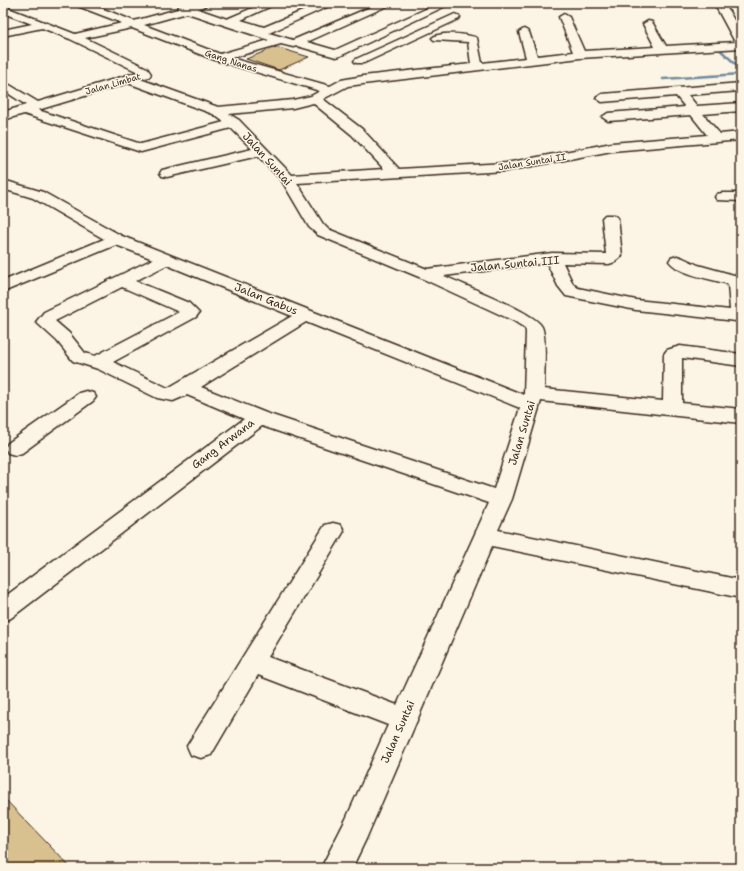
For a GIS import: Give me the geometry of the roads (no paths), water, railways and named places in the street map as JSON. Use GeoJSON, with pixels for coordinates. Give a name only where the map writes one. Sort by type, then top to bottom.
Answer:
{"type":"FeatureCollection","features":[{"type":"Feature","properties":{"kind":"street","name":"Gang Nanas"},"geometry":{"type":"LineString","coordinates":[[79,3],[219,58],[329,90]]}},
{"type":"Feature","properties":{"kind":"street"},"geometry":{"type":"LineString","coordinates":[[170,3],[292,44]]}},
{"type":"Feature","properties":{"kind":"street"},"geometry":{"type":"LineString","coordinates":[[3,9],[74,37],[135,24],[188,10],[206,3]]}},
{"type":"Feature","properties":{"kind":"street"},"geometry":{"type":"LineString","coordinates":[[273,3],[231,20],[264,31],[331,3]]}},
{"type":"Feature","properties":{"kind":"street"},"geometry":{"type":"LineString","coordinates":[[389,3],[297,42],[336,54],[443,5]]}},
{"type":"Feature","properties":{"kind":"street"},"geometry":{"type":"LineString","coordinates":[[423,3],[443,5]]}},
{"type":"Feature","properties":{"kind":"street"},"geometry":{"type":"LineString","coordinates":[[719,3],[741,42]]}},
{"type":"Feature","properties":{"kind":"street"},"geometry":{"type":"LineString","coordinates":[[300,5],[410,38]]}},
{"type":"Feature","properties":{"kind":"street"},"geometry":{"type":"LineString","coordinates":[[360,62],[455,17]]}},
{"type":"Feature","properties":{"kind":"street"},"geometry":{"type":"LineString","coordinates":[[564,17],[580,55]]}},
{"type":"Feature","properties":{"kind":"street"},"geometry":{"type":"LineString","coordinates":[[648,24],[662,50]]}},
{"type":"Feature","properties":{"kind":"street"},"geometry":{"type":"LineString","coordinates":[[3,33],[43,25]]}},
{"type":"Feature","properties":{"kind":"street"},"geometry":{"type":"LineString","coordinates":[[524,32],[533,61]]}},
{"type":"Feature","properties":{"kind":"street","name":"Jalan Limbat"},"geometry":{"type":"LineString","coordinates":[[3,116],[29,107],[144,75],[145,73],[74,37]]}},
{"type":"Feature","properties":{"kind":"street"},"geometry":{"type":"LineString","coordinates":[[438,38],[467,38],[473,40],[476,63],[480,67]]}},
{"type":"Feature","properties":{"kind":"street"},"geometry":{"type":"LineString","coordinates":[[219,58],[280,40]]}},
{"type":"Feature","properties":{"kind":"street"},"geometry":{"type":"LineString","coordinates":[[217,111],[293,104],[315,99],[329,90],[353,81],[580,55],[741,45]]}},
{"type":"Feature","properties":{"kind":"street","name":"Jalan Suntai"},"geometry":{"type":"LineString","coordinates":[[130,80],[217,111],[234,123],[288,179],[317,227],[323,232],[424,274],[520,317],[532,326],[535,332],[532,399],[501,499],[356,829],[336,868]]}},
{"type":"Feature","properties":{"kind":"street"},"geometry":{"type":"LineString","coordinates":[[3,86],[29,107],[141,148],[234,123]]}},
{"type":"Feature","properties":{"kind":"street"},"geometry":{"type":"LineString","coordinates":[[602,98],[741,87]]}},
{"type":"Feature","properties":{"kind":"street"},"geometry":{"type":"LineString","coordinates":[[679,92],[716,138]]}},
{"type":"Feature","properties":{"kind":"street"},"geometry":{"type":"LineString","coordinates":[[315,99],[357,132],[395,173]]}},
{"type":"Feature","properties":{"kind":"street"},"geometry":{"type":"LineString","coordinates":[[608,117],[696,112],[741,107]]}},
{"type":"Feature","properties":{"kind":"street","name":"Jalan Suntai II"},"geometry":{"type":"LineString","coordinates":[[288,179],[506,167],[612,147],[741,136]]}},
{"type":"Feature","properties":{"kind":"street"},"geometry":{"type":"LineString","coordinates":[[167,173],[261,151]]}},
{"type":"Feature","properties":{"kind":"street","name":"Jalan Gabus"},"geometry":{"type":"LineString","coordinates":[[3,184],[38,195],[116,239],[305,314],[532,399],[672,408],[741,416]]}},
{"type":"Feature","properties":{"kind":"street"},"geometry":{"type":"LineString","coordinates":[[722,197],[741,197]]}},
{"type":"Feature","properties":{"kind":"street","name":"Jalan Suntai III"},"geometry":{"type":"LineString","coordinates":[[424,274],[552,258],[569,260],[612,257],[614,256],[610,218]]}},
{"type":"Feature","properties":{"kind":"street"},"geometry":{"type":"LineString","coordinates":[[3,287],[116,239]]}},
{"type":"Feature","properties":{"kind":"street"},"geometry":{"type":"LineString","coordinates":[[552,258],[566,286],[572,292],[636,305],[736,316],[739,313],[736,284],[741,283]]}},
{"type":"Feature","properties":{"kind":"street"},"geometry":{"type":"LineString","coordinates":[[166,259],[50,316],[45,322],[63,337],[79,357],[104,365],[164,394],[173,395],[187,388],[305,314]]}},
{"type":"Feature","properties":{"kind":"street"},"geometry":{"type":"LineString","coordinates":[[677,261],[692,270],[731,279],[741,283]]}},
{"type":"Feature","properties":{"kind":"street"},"geometry":{"type":"LineString","coordinates":[[96,363],[190,313],[189,310],[183,307],[121,281]]}},
{"type":"Feature","properties":{"kind":"street"},"geometry":{"type":"LineString","coordinates":[[672,408],[673,354],[680,352],[741,360]]}},
{"type":"Feature","properties":{"kind":"street"},"geometry":{"type":"LineString","coordinates":[[187,388],[259,418]]}},
{"type":"Feature","properties":{"kind":"street"},"geometry":{"type":"LineString","coordinates":[[7,448],[86,397]]}},
{"type":"Feature","properties":{"kind":"street","name":"Gang Arwana"},"geometry":{"type":"LineString","coordinates":[[3,611],[259,418],[501,499]]}},
{"type":"Feature","properties":{"kind":"street"},"geometry":{"type":"LineString","coordinates":[[201,746],[333,532]]}},
{"type":"Feature","properties":{"kind":"street"},"geometry":{"type":"LineString","coordinates":[[485,536],[741,589]]}},
{"type":"Feature","properties":{"kind":"street"},"geometry":{"type":"LineString","coordinates":[[252,662],[404,719]]}},
{"type":"Feature","properties":{"kind":"waterway"},"geometry":{"type":"LineString","coordinates":[[717,47],[741,69]]}},
{"type":"Feature","properties":{"kind":"waterway"},"geometry":{"type":"LineString","coordinates":[[663,79],[741,74]]}}]}
